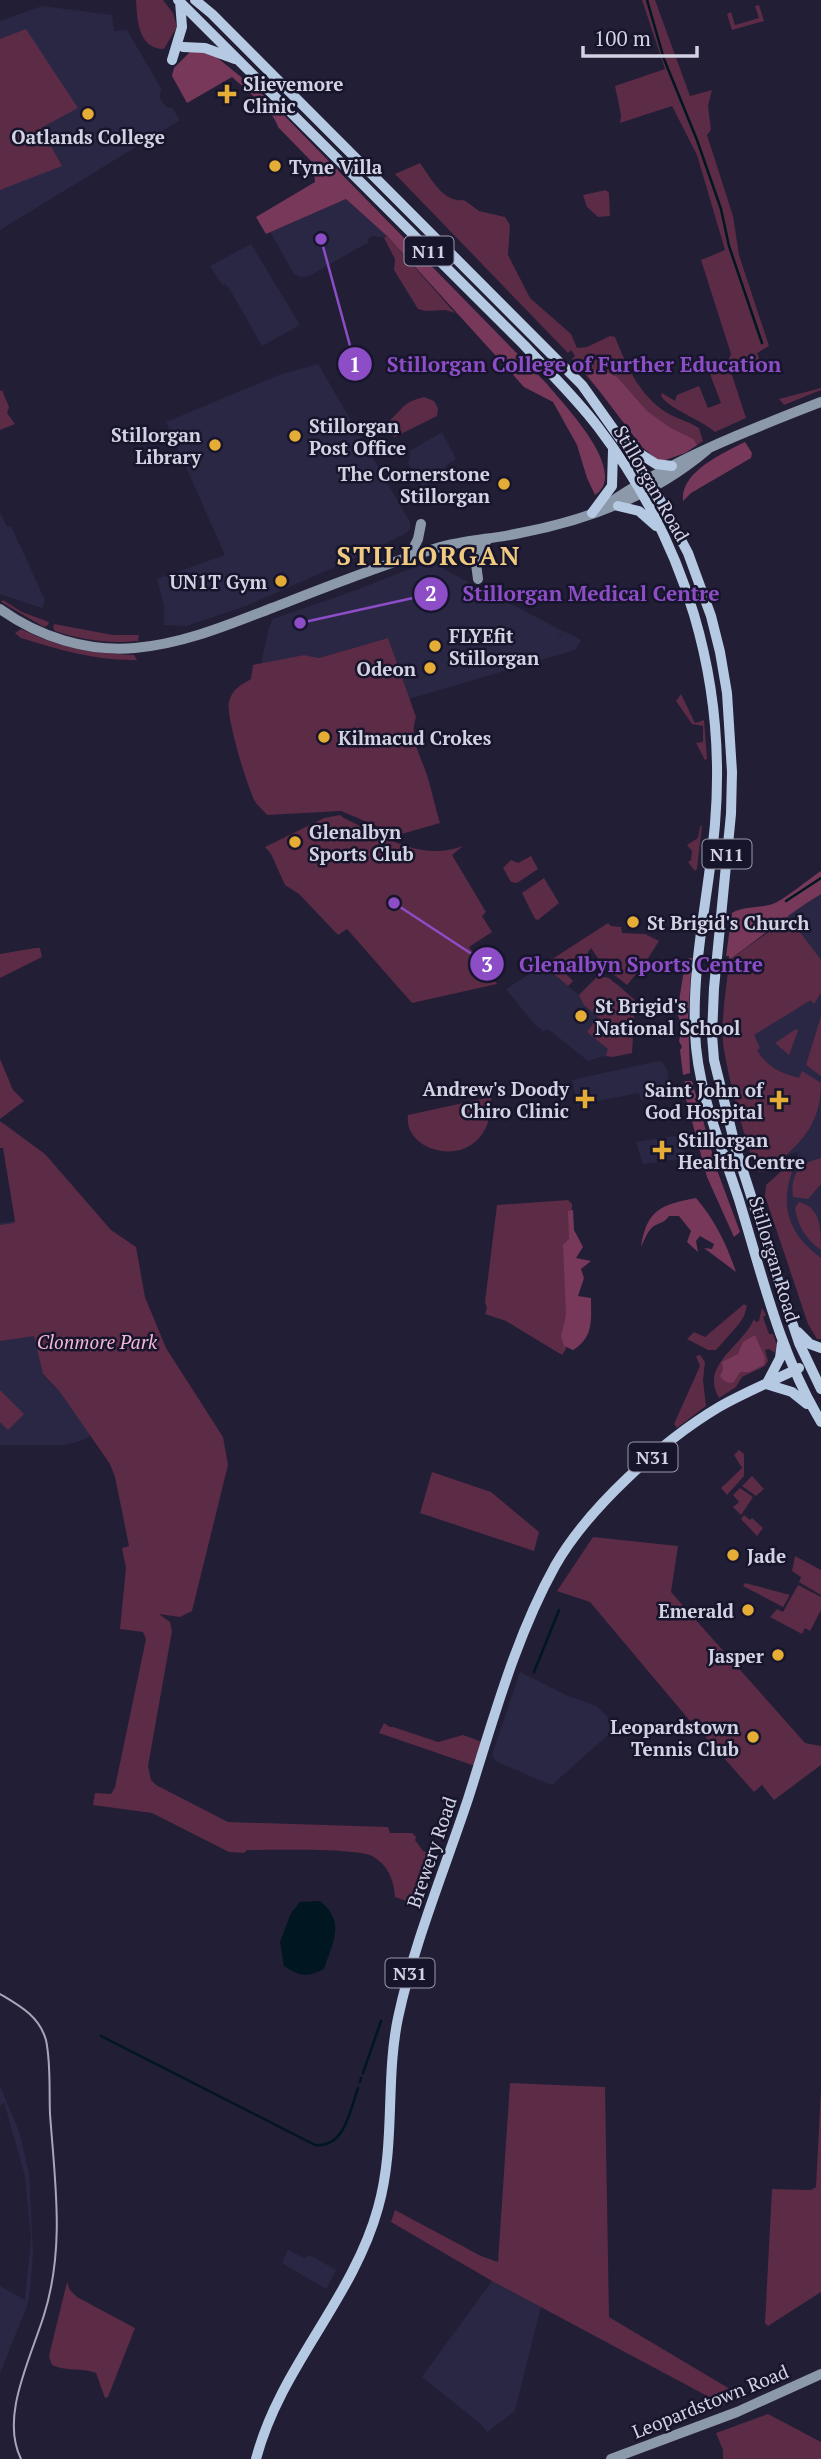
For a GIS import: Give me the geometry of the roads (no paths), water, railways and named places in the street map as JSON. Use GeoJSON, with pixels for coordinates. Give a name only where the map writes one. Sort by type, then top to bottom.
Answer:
{"type":"FeatureCollection","features":[{"type":"Feature","properties":{"kind":"highway","name":"Stillorgan Road"},"geometry":{"type":"LineString","coordinates":[[195,0],[582,385],[652,483],[688,553],[720,652],[727,693],[732,772],[731,814],[713,988],[714,1060],[737,1149],[794,1327],[821,1389]]}},
{"type":"Feature","properties":{"kind":"highway","name":"Stillorgan Road"},"geometry":{"type":"LineString","coordinates":[[179,1],[524,345],[579,405],[599,428],[639,490],[684,580],[706,659],[716,729],[715,823],[698,960],[694,1019],[697,1053],[713,1126],[782,1340],[821,1422]]}},
{"type":"Feature","properties":{"kind":"highway","name":"N11"},"geometry":{"type":"LineString","coordinates":[[172,60],[182,27],[179,1]]}},
{"type":"Feature","properties":{"kind":"highway","name":"N11"},"geometry":{"type":"LineString","coordinates":[[183,47],[205,48],[237,60]]}},
{"type":"Feature","properties":{"kind":"highway"},"geometry":{"type":"LineString","coordinates":[[626,444],[656,464],[672,466]]}},
{"type":"Feature","properties":{"kind":"highway"},"geometry":{"type":"LineString","coordinates":[[595,511],[612,485],[613,450]]}},
{"type":"Feature","properties":{"kind":"highway"},"geometry":{"type":"LineString","coordinates":[[618,506],[639,511],[661,530]]}},
{"type":"Feature","properties":{"kind":"highway"},"geometry":{"type":"LineString","coordinates":[[794,1327],[808,1342],[821,1348]]}},
{"type":"Feature","properties":{"kind":"highway"},"geometry":{"type":"LineString","coordinates":[[782,1340],[780,1358],[766,1384],[788,1390],[812,1406]]}},
{"type":"Feature","properties":{"kind":"highway","name":"Brewery Road"},"geometry":{"type":"LineString","coordinates":[[256,2459],[273,2410],[353,2272],[368,2240],[386,2173],[398,2021],[411,1967],[488,1734],[541,1593],[558,1562],[595,1512],[629,1478],[700,1420],[736,1398],[808,1363]]}},
{"type":"Feature","properties":{"kind":"main road"},"geometry":{"type":"LineString","coordinates":[[652,483],[672,466],[739,434],[821,402]]}},
{"type":"Feature","properties":{"kind":"main road"},"geometry":{"type":"LineString","coordinates":[[595,511],[685,469],[707,450]]}},
{"type":"Feature","properties":{"kind":"main road"},"geometry":{"type":"LineString","coordinates":[[0,609],[28,626],[67,642],[110,648],[142,647],[239,622],[446,546],[543,528],[618,506],[639,490]]}},
{"type":"Feature","properties":{"kind":"main road"},"geometry":{"type":"LineString","coordinates":[[408,559],[418,539],[421,524]]}},
{"type":"Feature","properties":{"kind":"main road"},"geometry":{"type":"LineString","coordinates":[[478,579],[475,556],[488,538]]}},
{"type":"Feature","properties":{"kind":"main road","name":"Leopardstown Road"},"geometry":{"type":"LineString","coordinates":[[611,2459],[748,2408],[821,2374]]}},
{"type":"Feature","properties":{"kind":"water"},"geometry":{"type":"Polygon","coordinates":[[[320,1901],[333,1917],[334,1941],[324,1969],[308,1975],[299,1974],[284,1966],[280,1942],[291,1913],[300,1902],[320,1901]]]}},
{"type":"Feature","properties":{"kind":"waterway"},"geometry":{"type":"LineString","coordinates":[[647,0],[664,59],[721,209],[729,246],[762,343]]}},
{"type":"Feature","properties":{"kind":"waterway"},"geometry":{"type":"LineString","coordinates":[[786,901],[821,878]]}},
{"type":"Feature","properties":{"kind":"waterway"},"geometry":{"type":"LineString","coordinates":[[534,1672],[559,1610]]}},
{"type":"Feature","properties":{"kind":"waterway"},"geometry":{"type":"LineString","coordinates":[[363,2073],[381,2021]]}},
{"type":"Feature","properties":{"kind":"waterway"},"geometry":{"type":"LineString","coordinates":[[101,2036],[315,2145],[325,2144],[340,2134],[358,2088]]}},
{"type":"Feature","properties":{"kind":"waterway"},"geometry":{"type":"LineString","coordinates":[[360,2082],[361,2078]]}},
{"type":"Feature","properties":{"kind":"tram line"},"geometry":{"type":"LineString","coordinates":[[0,1994],[34,2018],[46,2040],[56,2190],[56,2240],[50,2290],[15,2407],[15,2443],[21,2459]]}},
{"type":"Feature","properties":{"kind":"place","name":"Slievemore Clinic"},"geometry":{"type":"Point","coordinates":[227,94]}},
{"type":"Feature","properties":{"kind":"place","name":"Oatlands College"},"geometry":{"type":"Point","coordinates":[88,114]}},
{"type":"Feature","properties":{"kind":"place","name":"Tyne Villa"},"geometry":{"type":"Point","coordinates":[275,166]}},
{"type":"Feature","properties":{"kind":"place","name":"Stillorgan College of Further Education"},"geometry":{"type":"Point","coordinates":[321,239]}},
{"type":"Feature","properties":{"kind":"place","name":"Stillorgan Post Office"},"geometry":{"type":"Point","coordinates":[295,436]}},
{"type":"Feature","properties":{"kind":"place","name":"Stillorgan Library"},"geometry":{"type":"Point","coordinates":[215,445]}},
{"type":"Feature","properties":{"kind":"place","name":"The Cornerstone Stillorgan"},"geometry":{"type":"Point","coordinates":[504,484]}},
{"type":"Feature","properties":{"kind":"place","name":"UN1T Gym"},"geometry":{"type":"Point","coordinates":[281,581]}},
{"type":"Feature","properties":{"kind":"place","name":"Stillorgan Medical Centre"},"geometry":{"type":"Point","coordinates":[300,623]}},
{"type":"Feature","properties":{"kind":"place","name":"FLYEfit Stillorgan"},"geometry":{"type":"Point","coordinates":[435,646]}},
{"type":"Feature","properties":{"kind":"place","name":"Odeon"},"geometry":{"type":"Point","coordinates":[430,668]}},
{"type":"Feature","properties":{"kind":"place","name":"Kilmacud Crokes"},"geometry":{"type":"Point","coordinates":[324,737]}},
{"type":"Feature","properties":{"kind":"place","name":"Glenalbyn Sports Club"},"geometry":{"type":"Point","coordinates":[295,842]}},
{"type":"Feature","properties":{"kind":"place","name":"Glenalbyn Sports Centre"},"geometry":{"type":"Point","coordinates":[394,903]}},
{"type":"Feature","properties":{"kind":"place","name":"St Brigid's Church"},"geometry":{"type":"Point","coordinates":[633,922]}},
{"type":"Feature","properties":{"kind":"place","name":"St Brigid's National School"},"geometry":{"type":"Point","coordinates":[581,1016]}},
{"type":"Feature","properties":{"kind":"place","name":"Andrew's Doody Chiro Clinic"},"geometry":{"type":"Point","coordinates":[585,1099]}},
{"type":"Feature","properties":{"kind":"place","name":"Saint John of God Hospital"},"geometry":{"type":"Point","coordinates":[779,1100]}},
{"type":"Feature","properties":{"kind":"place","name":"Stillorgan Health Centre"},"geometry":{"type":"Point","coordinates":[662,1150]}},
{"type":"Feature","properties":{"kind":"place","name":"Jade"},"geometry":{"type":"Point","coordinates":[733,1555]}},
{"type":"Feature","properties":{"kind":"place","name":"Emerald"},"geometry":{"type":"Point","coordinates":[748,1610]}},
{"type":"Feature","properties":{"kind":"place","name":"Jasper"},"geometry":{"type":"Point","coordinates":[778,1655]}},
{"type":"Feature","properties":{"kind":"place","name":"Leopardstown Tennis Club"},"geometry":{"type":"Point","coordinates":[753,1737]}},
{"type":"Feature","properties":{"kind":"district","name":"STILLORGAN"},"geometry":{"type":"Point","coordinates":[429,555]}},
{"type":"Feature","properties":{"kind":"park label","name":"Clonmore Park"},"geometry":{"type":"Point","coordinates":[97,1341]}}]}
